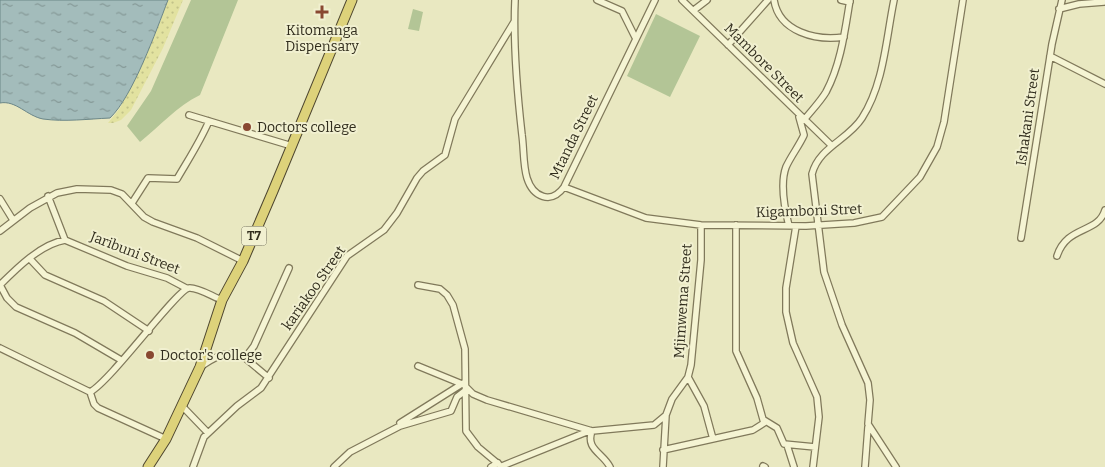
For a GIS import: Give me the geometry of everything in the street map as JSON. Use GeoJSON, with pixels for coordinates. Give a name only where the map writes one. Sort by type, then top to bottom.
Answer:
{"type":"FeatureCollection","features":[{"type":"Feature","properties":{"kind":"highway","name":"T7"},"geometry":{"type":"LineString","coordinates":[[148,467],[166,439],[200,367],[222,300],[243,261],[352,0]]}},
{"type":"Feature","properties":{"kind":"street","name":"Mtanda Street"},"geometry":{"type":"LineString","coordinates":[[515,0],[514,22],[519,106],[527,177],[535,192],[546,197],[556,196],[564,187],[635,37],[655,0]]}},
{"type":"Feature","properties":{"kind":"street"},"geometry":{"type":"LineString","coordinates":[[597,0],[622,11],[635,37]]}},
{"type":"Feature","properties":{"kind":"street","name":"Mambore Street"},"geometry":{"type":"LineString","coordinates":[[682,0],[797,114],[830,144]]}},
{"type":"Feature","properties":{"kind":"street"},"geometry":{"type":"LineString","coordinates":[[694,10],[707,0]]}},
{"type":"Feature","properties":{"kind":"street"},"geometry":{"type":"LineString","coordinates":[[728,45],[768,0]]}},
{"type":"Feature","properties":{"kind":"street"},"geometry":{"type":"LineString","coordinates":[[774,0],[780,17],[799,31],[820,38],[844,37]]}},
{"type":"Feature","properties":{"kind":"street"},"geometry":{"type":"LineString","coordinates":[[804,120],[826,92],[835,71],[844,37],[850,1],[841,0]]}},
{"type":"Feature","properties":{"kind":"street"},"geometry":{"type":"LineString","coordinates":[[865,467],[868,383],[842,325],[828,285],[820,256],[812,183],[814,166],[831,146],[856,128],[876,91],[894,0]]}},
{"type":"Feature","properties":{"kind":"street","name":"Kigamboni Stret"},"geometry":{"type":"LineString","coordinates":[[564,187],[639,216],[701,225],[818,225],[869,221],[882,216],[904,195],[929,165],[944,122],[963,0]]}},
{"type":"Feature","properties":{"kind":"street","name":"Ishakani Street"},"geometry":{"type":"LineString","coordinates":[[1021,238],[1050,56],[1062,0]]}},
{"type":"Feature","properties":{"kind":"street"},"geometry":{"type":"LineString","coordinates":[[1059,10],[1079,4],[1104,1]]}},
{"type":"Feature","properties":{"kind":"street","name":"kariakoo Street"},"geometry":{"type":"LineString","coordinates":[[193,467],[208,433],[261,388],[269,378],[347,256],[384,230],[397,213],[417,178],[423,171],[446,155],[455,119],[514,22]]}},
{"type":"Feature","properties":{"kind":"street"},"geometry":{"type":"LineString","coordinates":[[1050,56],[1105,84]]}},
{"type":"Feature","properties":{"kind":"street"},"geometry":{"type":"LineString","coordinates":[[797,114],[804,135],[786,169],[783,194],[793,226],[786,288],[786,312],[793,343],[818,397],[819,417],[813,465],[808,467]]}},
{"type":"Feature","properties":{"kind":"street"},"geometry":{"type":"LineString","coordinates":[[189,115],[292,146]]}},
{"type":"Feature","properties":{"kind":"street"},"geometry":{"type":"LineString","coordinates":[[132,203],[148,178],[177,179],[183,165],[199,144],[209,121]]}},
{"type":"Feature","properties":{"kind":"street"},"geometry":{"type":"LineString","coordinates":[[0,231],[48,196],[66,190],[111,190],[122,194],[144,217],[153,222],[197,238],[243,261]]}},
{"type":"Feature","properties":{"kind":"street"},"geometry":{"type":"LineString","coordinates":[[48,196],[65,240],[56,241],[45,248],[0,285],[7,298],[16,308],[75,333],[121,360]]}},
{"type":"Feature","properties":{"kind":"street"},"geometry":{"type":"LineString","coordinates":[[0,200],[13,220]]}},
{"type":"Feature","properties":{"kind":"street"},"geometry":{"type":"LineString","coordinates":[[1057,256],[1063,242],[1101,219],[1105,210]]}},
{"type":"Feature","properties":{"kind":"street","name":"Mjimwema Street"},"geometry":{"type":"LineString","coordinates":[[666,415],[672,399],[688,377],[694,347],[701,260],[701,225]]}},
{"type":"Feature","properties":{"kind":"street"},"geometry":{"type":"LineString","coordinates":[[736,225],[736,351],[764,420],[777,428],[782,440],[787,445],[794,467]]}},
{"type":"Feature","properties":{"kind":"street","name":"Jaribuni Street"},"geometry":{"type":"LineString","coordinates":[[65,240],[127,266],[167,278],[186,288],[192,288],[222,300]]}},
{"type":"Feature","properties":{"kind":"street"},"geometry":{"type":"LineString","coordinates":[[30,259],[45,275],[119,309],[149,331]]}},
{"type":"Feature","properties":{"kind":"street"},"geometry":{"type":"LineString","coordinates":[[245,358],[254,346],[289,268]]}},
{"type":"Feature","properties":{"kind":"street"},"geometry":{"type":"LineString","coordinates":[[418,285],[440,289],[447,295],[456,314],[464,338],[465,426],[467,434],[478,447],[501,465]]}},
{"type":"Feature","properties":{"kind":"street"},"geometry":{"type":"LineString","coordinates":[[90,392],[149,331],[176,296],[186,288]]}},
{"type":"Feature","properties":{"kind":"street"},"geometry":{"type":"LineString","coordinates":[[0,348],[90,392],[94,404],[98,408],[166,439]]}},
{"type":"Feature","properties":{"kind":"street"},"geometry":{"type":"LineString","coordinates":[[200,367],[223,353],[229,353],[245,358],[269,378]]}},
{"type":"Feature","properties":{"kind":"street"},"geometry":{"type":"LineString","coordinates":[[418,366],[465,385],[473,394],[487,400],[590,431]]}},
{"type":"Feature","properties":{"kind":"street"},"geometry":{"type":"LineString","coordinates":[[688,377],[704,406],[713,439]]}},
{"type":"Feature","properties":{"kind":"street"},"geometry":{"type":"LineString","coordinates":[[334,467],[350,452],[379,437],[419,419],[447,414],[453,409],[457,397],[465,385]]}},
{"type":"Feature","properties":{"kind":"street"},"geometry":{"type":"LineString","coordinates":[[379,437],[465,385]]}},
{"type":"Feature","properties":{"kind":"street"},"geometry":{"type":"LineString","coordinates":[[182,406],[208,433]]}},
{"type":"Feature","properties":{"kind":"street"},"geometry":{"type":"LineString","coordinates":[[491,467],[501,465],[590,431],[654,426],[666,415]]}},
{"type":"Feature","properties":{"kind":"street"},"geometry":{"type":"LineString","coordinates":[[664,467],[663,450],[666,415]]}},
{"type":"Feature","properties":{"kind":"street"},"geometry":{"type":"LineString","coordinates":[[663,450],[760,427],[764,420]]}},
{"type":"Feature","properties":{"kind":"street"},"geometry":{"type":"LineString","coordinates":[[868,424],[896,467]]}},
{"type":"Feature","properties":{"kind":"street"},"geometry":{"type":"LineString","coordinates":[[590,431],[589,440],[591,446],[610,467]]}},
{"type":"Feature","properties":{"kind":"street"},"geometry":{"type":"LineString","coordinates":[[787,445],[815,447]]}},
{"type":"Feature","properties":{"kind":"sand"},"geometry":{"type":"Polygon","coordinates":[[[168,0],[183,0],[163,48],[131,110],[121,120],[108,123],[120,108],[156,32],[168,0]]]}},
{"type":"Feature","properties":{"kind":"shaded area"},"geometry":{"type":"Polygon","coordinates":[[[191,0],[238,0],[200,95],[176,110],[140,142],[127,126],[151,91],[191,0]]]}},
{"type":"Feature","properties":{"kind":"shaded area"},"geometry":{"type":"Polygon","coordinates":[[[413,9],[423,12],[419,31],[408,29],[413,9]]]}},
{"type":"Feature","properties":{"kind":"shaded area"},"geometry":{"type":"Polygon","coordinates":[[[656,14],[700,36],[670,97],[627,76],[656,14]]]}},
{"type":"Feature","properties":{"kind":"water"},"geometry":{"type":"Polygon","coordinates":[[[0,0],[168,0],[135,79],[119,108],[110,118],[51,120],[32,115],[11,104],[0,103],[0,0]]]}},
{"type":"Feature","properties":{"kind":"place","name":"Kitomanga Dispensary"},"geometry":{"type":"Point","coordinates":[322,12]}},
{"type":"Feature","properties":{"kind":"place","name":"Doctors college"},"geometry":{"type":"Point","coordinates":[247,127]}},
{"type":"Feature","properties":{"kind":"place","name":"Doctor's college"},"geometry":{"type":"Point","coordinates":[150,355]}}]}
